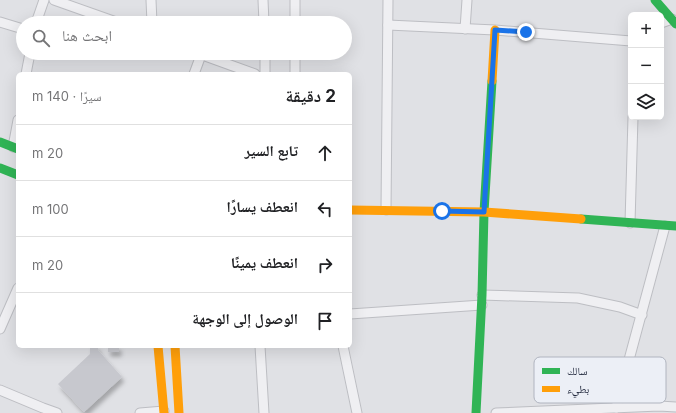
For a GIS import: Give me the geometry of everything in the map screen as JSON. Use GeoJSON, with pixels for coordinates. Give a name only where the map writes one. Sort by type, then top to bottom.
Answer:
{"type":"FeatureCollection","features":[{"type":"Feature","properties":{"kind":"street"},"geometry":{"type":"LineString","coordinates":[[38,16],[44,0]]}},
{"type":"Feature","properties":{"kind":"street"},"geometry":{"type":"LineString","coordinates":[[54,0],[99,16]]}},
{"type":"Feature","properties":{"kind":"street"},"geometry":{"type":"LineString","coordinates":[[152,0],[152,16]]}},
{"type":"Feature","properties":{"kind":"street"},"geometry":{"type":"LineString","coordinates":[[263,0],[264,16]]}},
{"type":"Feature","properties":{"kind":"street"},"geometry":{"type":"LineString","coordinates":[[295,0],[295,16]]}},
{"type":"Feature","properties":{"kind":"street"},"geometry":{"type":"LineString","coordinates":[[386,210],[388,0]]}},
{"type":"Feature","properties":{"kind":"street"},"geometry":{"type":"LineString","coordinates":[[465,29],[467,0]]}},
{"type":"Feature","properties":{"kind":"street"},"geometry":{"type":"LineString","coordinates":[[655,0],[674,22]]}},
{"type":"Feature","properties":{"kind":"street"},"geometry":{"type":"LineString","coordinates":[[0,22],[16,27]]}},
{"type":"Feature","properties":{"kind":"street"},"geometry":{"type":"LineString","coordinates":[[664,23],[674,22]]}},
{"type":"Feature","properties":{"kind":"street"},"geometry":{"type":"LineString","coordinates":[[388,25],[495,30],[628,41]]}},
{"type":"Feature","properties":{"kind":"street"},"geometry":{"type":"LineString","coordinates":[[476,413],[482,305],[484,212],[495,30]]}},
{"type":"Feature","properties":{"kind":"street"},"geometry":{"type":"LineString","coordinates":[[26,72],[29,60]]}},
{"type":"Feature","properties":{"kind":"street"},"geometry":{"type":"LineString","coordinates":[[194,72],[198,60]]}},
{"type":"Feature","properties":{"kind":"street"},"geometry":{"type":"LineString","coordinates":[[216,60],[249,72]]}},
{"type":"Feature","properties":{"kind":"street"},"geometry":{"type":"LineString","coordinates":[[265,60],[265,72]]}},
{"type":"Feature","properties":{"kind":"street"},"geometry":{"type":"LineString","coordinates":[[295,60],[295,72]]}},
{"type":"Feature","properties":{"kind":"street"},"geometry":{"type":"LineString","coordinates":[[630,223],[633,120]]}},
{"type":"Feature","properties":{"kind":"street"},"geometry":{"type":"LineString","coordinates":[[0,142],[16,148]]}},
{"type":"Feature","properties":{"kind":"street"},"geometry":{"type":"LineString","coordinates":[[0,168],[16,174]]}},
{"type":"Feature","properties":{"kind":"street"},"geometry":{"type":"LineString","coordinates":[[352,210],[484,212],[676,226]]}},
{"type":"Feature","properties":{"kind":"street"},"geometry":{"type":"LineString","coordinates":[[630,357],[665,226]]}},
{"type":"Feature","properties":{"kind":"street"},"geometry":{"type":"LineString","coordinates":[[1,324],[16,292]]}},
{"type":"Feature","properties":{"kind":"street"},"geometry":{"type":"LineString","coordinates":[[482,295],[578,298],[620,307],[642,315]]}},
{"type":"Feature","properties":{"kind":"street"},"geometry":{"type":"LineString","coordinates":[[352,314],[482,305]]}},
{"type":"Feature","properties":{"kind":"street"},"geometry":{"type":"LineString","coordinates":[[140,413],[164,412],[158,348]]}},
{"type":"Feature","properties":{"kind":"street"},"geometry":{"type":"LineString","coordinates":[[175,348],[179,413]]}},
{"type":"Feature","properties":{"kind":"street"},"geometry":{"type":"LineString","coordinates":[[260,348],[264,413]]}},
{"type":"Feature","properties":{"kind":"street"},"geometry":{"type":"LineString","coordinates":[[343,348],[357,413]]}},
{"type":"Feature","properties":{"kind":"street"},"geometry":{"type":"LineString","coordinates":[[0,390],[57,413]]}},
{"type":"Feature","properties":{"kind":"street"},"geometry":{"type":"LineString","coordinates":[[616,408],[617,403]]}},
{"type":"Feature","properties":{"kind":"street"},"geometry":{"type":"LineString","coordinates":[[496,413],[659,406],[676,407]]}},
{"type":"Feature","properties":{"kind":"building"},"geometry":{"type":"Polygon","coordinates":[[[90,348],[98,348],[98,350],[122,377],[84,412],[58,384],[90,354],[90,348]]]}},
{"type":"Feature","properties":{"kind":"building"},"geometry":{"type":"Polygon","coordinates":[[[108,348],[119,348],[119,352],[108,352],[108,348]]]}},
{"type":"Feature","properties":{"kind":"traffic: fast"},"geometry":{"type":"LineString","coordinates":[[655,0],[676,24]]}},
{"type":"Feature","properties":{"kind":"traffic: fast"},"geometry":{"type":"LineString","coordinates":[[476,413],[482,295],[484,212],[492,81]]}},
{"type":"Feature","properties":{"kind":"traffic: fast"},"geometry":{"type":"LineString","coordinates":[[0,142],[16,148]]}},
{"type":"Feature","properties":{"kind":"traffic: fast"},"geometry":{"type":"LineString","coordinates":[[0,168],[16,174]]}},
{"type":"Feature","properties":{"kind":"traffic: fast"},"geometry":{"type":"LineString","coordinates":[[581,219],[676,226]]}},
{"type":"Feature","properties":{"kind":"traffic: slow"},"geometry":{"type":"LineString","coordinates":[[492,81],[495,30]]}},
{"type":"Feature","properties":{"kind":"traffic: slow"},"geometry":{"type":"LineString","coordinates":[[352,210],[484,212],[581,219]]}},
{"type":"Feature","properties":{"kind":"traffic: slow"},"geometry":{"type":"LineString","coordinates":[[158,348],[164,413]]}},
{"type":"Feature","properties":{"kind":"traffic: slow"},"geometry":{"type":"LineString","coordinates":[[175,348],[179,413]]}},
{"type":"Feature","properties":{"kind":"route"},"geometry":{"type":"LineString","coordinates":[[442,211],[484,212],[495,30],[526,32]]}}]}
